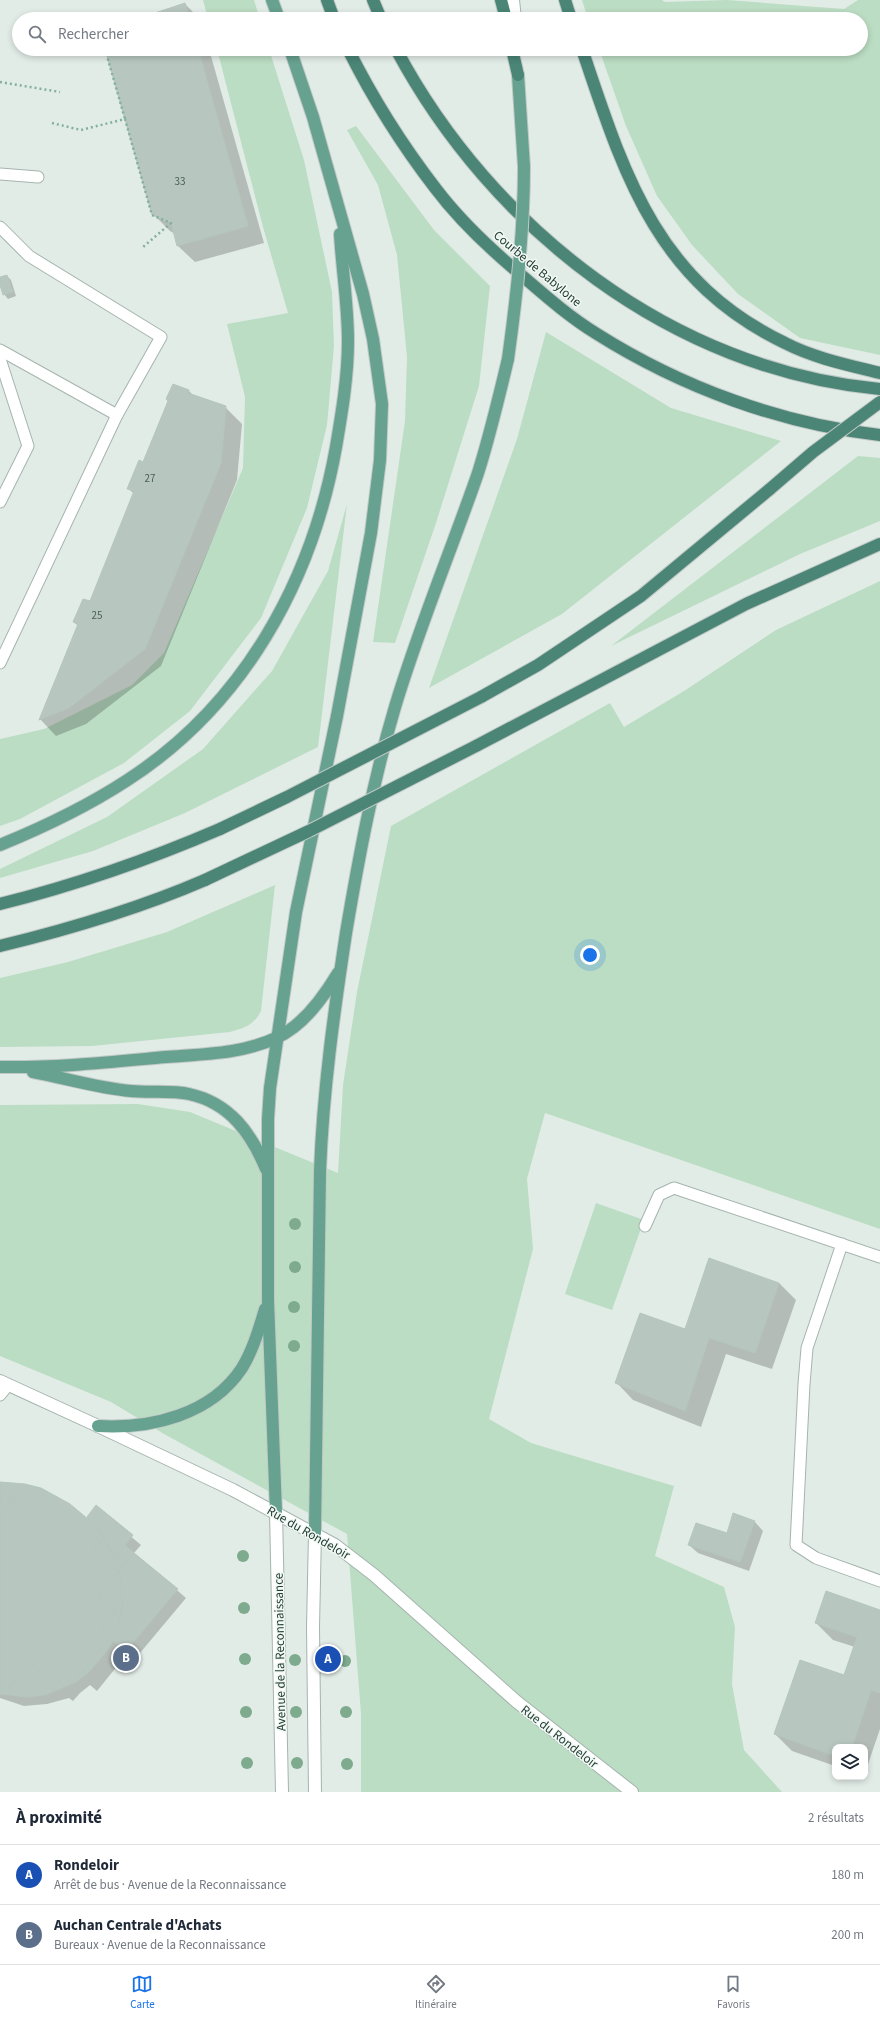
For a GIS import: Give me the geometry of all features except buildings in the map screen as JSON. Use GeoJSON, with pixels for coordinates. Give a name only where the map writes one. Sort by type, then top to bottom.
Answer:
{"type":"FeatureCollection","features":[{"type":"Feature","properties":{"kind":"highway"},"geometry":{"type":"LineString","coordinates":[[327,0],[331,12]]}},
{"type":"Feature","properties":{"kind":"highway"},"geometry":{"type":"LineString","coordinates":[[373,0],[378,12]]}},
{"type":"Feature","properties":{"kind":"highway"},"geometry":{"type":"LineString","coordinates":[[501,0],[504,12]]}},
{"type":"Feature","properties":{"kind":"highway"},"geometry":{"type":"LineString","coordinates":[[565,0],[569,12]]}},
{"type":"Feature","properties":{"kind":"highway","name":"Courbe de Babylone"},"geometry":{"type":"LineString","coordinates":[[352,56],[366,85],[398,137],[436,190],[466,224],[497,254],[553,303],[596,334],[656,368],[708,390],[760,409],[857,433],[880,435]]}},
{"type":"Feature","properties":{"kind":"highway","name":"Courbe de Babylone"},"geometry":{"type":"LineString","coordinates":[[400,56],[432,110],[464,153],[497,192],[536,232],[614,292],[684,333],[754,362],[833,383],[880,389]]}},
{"type":"Feature","properties":{"kind":"highway"},"geometry":{"type":"LineString","coordinates":[[514,56],[518,76]]}},
{"type":"Feature","properties":{"kind":"highway"},"geometry":{"type":"LineString","coordinates":[[584,56],[620,159],[640,200],[659,235],[692,276],[729,309],[760,331],[786,344],[817,356],[880,373]]}},
{"type":"Feature","properties":{"kind":"highway"},"geometry":{"type":"LineString","coordinates":[[0,904],[107,873],[167,852],[220,829],[308,786],[481,697],[538,665],[641,596],[813,452],[880,402]]}},
{"type":"Feature","properties":{"kind":"highway"},"geometry":{"type":"LineString","coordinates":[[0,946],[106,917],[152,902],[205,880],[309,831],[476,746],[746,604],[880,544]]}},
{"type":"Feature","properties":{"kind":"main road"},"geometry":{"type":"LineString","coordinates":[[272,0],[276,12]]}},
{"type":"Feature","properties":{"kind":"main road"},"geometry":{"type":"LineString","coordinates":[[276,1512],[268,1300],[270,1088],[296,912],[350,650],[371,533],[380,460],[382,404],[373,339],[363,294],[315,124],[292,56]]}},
{"type":"Feature","properties":{"kind":"main road"},"geometry":{"type":"LineString","coordinates":[[315,1533],[322,1117],[340,969],[359,853],[374,780],[410,658],[478,471],[496,410],[508,359],[520,254],[524,201],[524,167],[518,76]]}},
{"type":"Feature","properties":{"kind":"main road"},"geometry":{"type":"LineString","coordinates":[[0,845],[34,831],[79,809],[127,781],[160,756],[196,726],[229,689],[261,645],[281,613],[300,572],[318,526],[330,481],[340,423],[346,378],[348,341],[338,209]]}},
{"type":"Feature","properties":{"kind":"main road"},"geometry":{"type":"LineString","coordinates":[[6,1068],[112,1062],[236,1051],[257,1046],[277,1038],[300,1022],[326,994],[340,969]]}},
{"type":"Feature","properties":{"kind":"main road"},"geometry":{"type":"LineString","coordinates":[[6,1068],[131,1091],[189,1094],[211,1102],[230,1114],[245,1129],[256,1145],[269,1175]]}},
{"type":"Feature","properties":{"kind":"main road"},"geometry":{"type":"LineString","coordinates":[[98,1426],[130,1426],[159,1422],[182,1415],[206,1403],[233,1380],[242,1368],[253,1346],[268,1300]]}},
{"type":"Feature","properties":{"kind":"street"},"geometry":{"type":"LineString","coordinates":[[513,0],[514,12]]}},
{"type":"Feature","properties":{"kind":"street"},"geometry":{"type":"LineString","coordinates":[[517,56],[518,76]]}},
{"type":"Feature","properties":{"kind":"street","name":"Rue du Rondeloir"},"geometry":{"type":"LineString","coordinates":[[4,1383],[98,1426],[276,1512],[315,1533],[356,1560],[517,1702],[632,1792]]}},
{"type":"Feature","properties":{"kind":"street","name":"Avenue de la Reconnaissance"},"geometry":{"type":"LineString","coordinates":[[276,1512],[282,1792]]}},
{"type":"Feature","properties":{"kind":"street"},"geometry":{"type":"LineString","coordinates":[[315,1533],[313,1627],[315,1792]]}},
{"type":"Feature","properties":{"kind":"lane"},"geometry":{"type":"LineString","coordinates":[[0,174],[38,177]]}},
{"type":"Feature","properties":{"kind":"lane"},"geometry":{"type":"LineString","coordinates":[[0,227],[30,256],[161,337],[117,415],[0,663]]}},
{"type":"Feature","properties":{"kind":"lane"},"geometry":{"type":"LineString","coordinates":[[0,350],[117,415]]}},
{"type":"Feature","properties":{"kind":"lane"},"geometry":{"type":"LineString","coordinates":[[0,359],[28,446],[0,502]]}},
{"type":"Feature","properties":{"kind":"lane"},"geometry":{"type":"LineString","coordinates":[[645,1226],[659,1195],[674,1188],[880,1257]]}},
{"type":"Feature","properties":{"kind":"lane"},"geometry":{"type":"LineString","coordinates":[[842,1244],[807,1348],[796,1546],[816,1558],[880,1581]]}},
{"type":"Feature","properties":{"kind":"lane"},"geometry":{"type":"LineString","coordinates":[[0,1395],[4,1383]]}},
{"type":"Feature","properties":{"kind":"path"},"geometry":{"type":"LineString","coordinates":[[107,56],[152,215],[171,223],[143,247]]}},
{"type":"Feature","properties":{"kind":"path"},"geometry":{"type":"LineString","coordinates":[[0,82],[60,92]]}},
{"type":"Feature","properties":{"kind":"path"},"geometry":{"type":"LineString","coordinates":[[52,123],[81,130],[125,119]]}},
{"type":"Feature","properties":{"kind":"green space"},"geometry":{"type":"Polygon","coordinates":[[[203,0],[254,0],[258,12],[206,12],[203,0]]]}},
{"type":"Feature","properties":{"kind":"green space"},"geometry":{"type":"Polygon","coordinates":[[[582,0],[662,0],[665,2],[727,0],[844,9],[858,0],[880,0],[880,355],[800,338],[738,294],[692,245],[657,196],[626,126],[601,56],[868,56],[868,12],[586,12],[582,0]]]}},
{"type":"Feature","properties":{"kind":"green space"},"geometry":{"type":"Polygon","coordinates":[[[219,56],[271,56],[304,160],[332,292],[334,346],[327,425],[307,508],[261,618],[190,711],[124,763],[20,819],[0,826],[0,739],[44,729],[132,685],[164,653],[243,468],[245,397],[227,324],[288,313],[263,227],[219,56]]]}},
{"type":"Feature","properties":{"kind":"green space"},"geometry":{"type":"Polygon","coordinates":[[[356,126],[434,230],[490,286],[479,386],[436,523],[395,643],[373,642],[405,421],[407,357],[397,255],[378,185],[347,130],[356,126]]]}},
{"type":"Feature","properties":{"kind":"green space"},"geometry":{"type":"Polygon","coordinates":[[[546,332],[671,408],[781,441],[562,614],[429,688],[517,439],[546,332]]]}},
{"type":"Feature","properties":{"kind":"green space"},"geometry":{"type":"Polygon","coordinates":[[[858,456],[880,458],[880,521],[800,554],[611,646],[858,456]]]}},
{"type":"Feature","properties":{"kind":"green space"},"geometry":{"type":"Polygon","coordinates":[[[347,504],[318,747],[185,813],[93,851],[0,878],[0,869],[107,817],[203,749],[272,671],[328,571],[347,504]]]}},
{"type":"Feature","properties":{"kind":"green space"},"geometry":{"type":"Polygon","coordinates":[[[880,581],[880,1229],[545,1113],[527,1179],[533,1249],[489,1419],[531,1443],[674,1486],[655,1556],[724,1587],[735,1627],[732,1684],[744,1750],[782,1792],[361,1792],[361,1714],[347,1534],[164,1434],[111,1402],[0,1356],[0,1105],[138,1104],[190,1112],[338,1173],[343,1085],[357,992],[391,826],[610,703],[624,727],[684,691],[776,630],[880,581]]]}},
{"type":"Feature","properties":{"kind":"green space"},"geometry":{"type":"Polygon","coordinates":[[[275,885],[261,1011],[252,1023],[230,1032],[92,1046],[0,1047],[0,978],[68,962],[167,932],[275,885]]]}},
{"type":"Feature","properties":{"kind":"green space"},"geometry":{"type":"Polygon","coordinates":[[[596,1203],[644,1220],[612,1310],[565,1294],[596,1203]]]}},
{"type":"Feature","properties":{"kind":"place","name":"Auchan Centrale d'Achats"},"geometry":{"type":"Point","coordinates":[126,1658]}},
{"type":"Feature","properties":{"kind":"place","name":"Rondeloir"},"geometry":{"type":"Point","coordinates":[328,1659]}}]}
